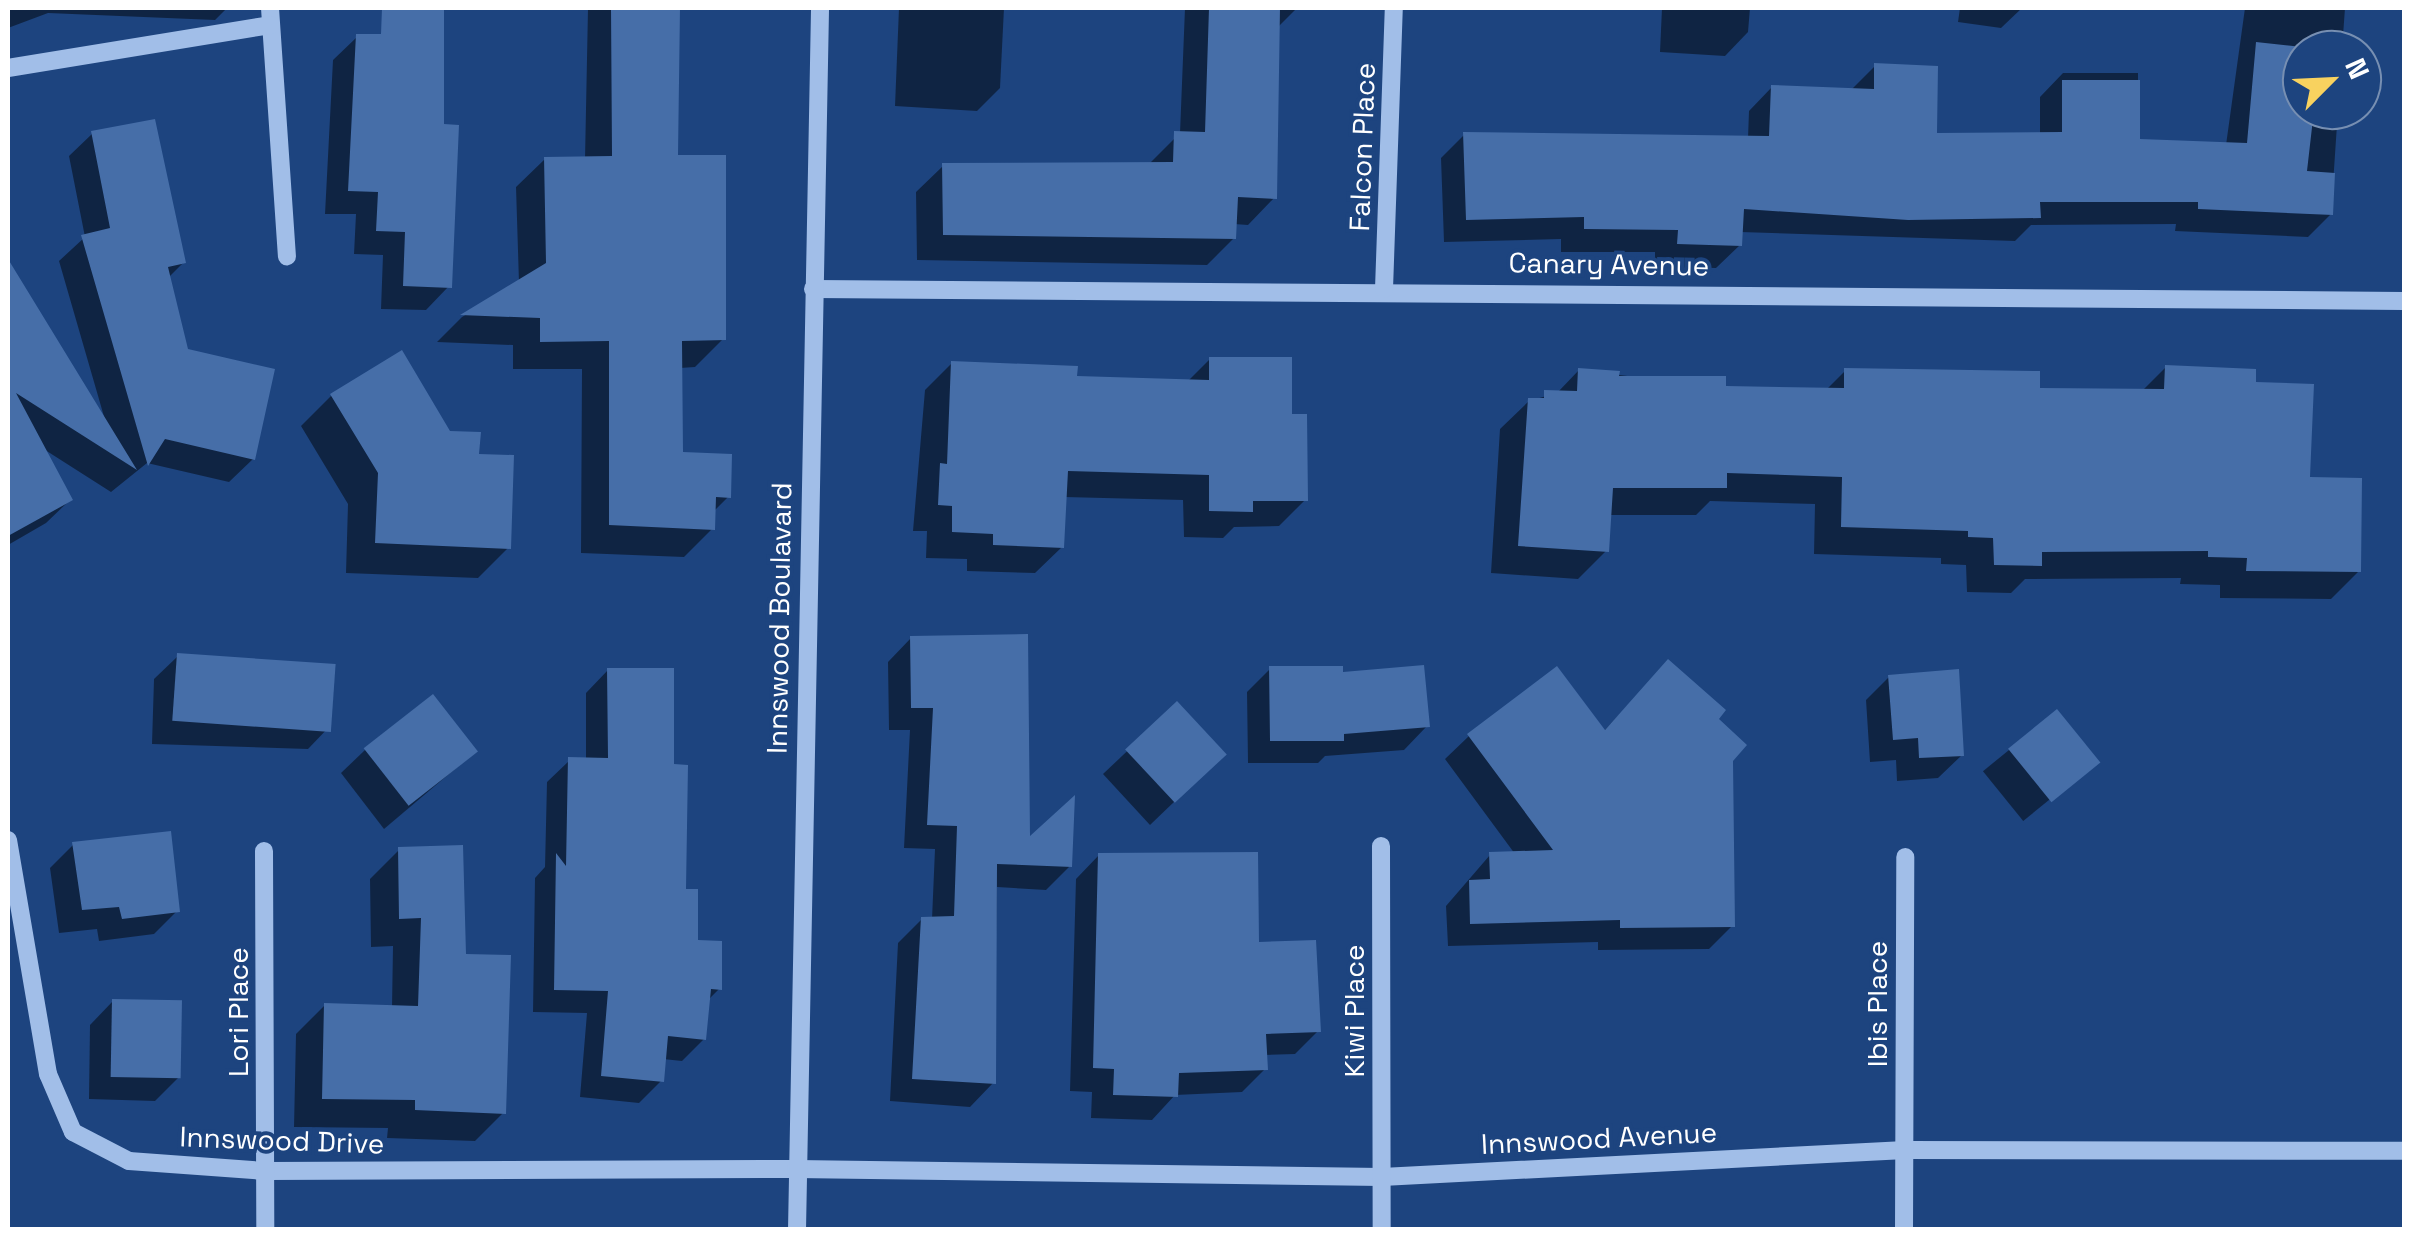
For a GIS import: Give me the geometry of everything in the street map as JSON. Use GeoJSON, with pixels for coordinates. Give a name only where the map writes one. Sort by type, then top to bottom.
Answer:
{"type":"FeatureCollection","features":[{"type":"Feature","properties":{"kind":"street","name":"Innswood Boulavard"},"geometry":{"type":"LineString","coordinates":[[797,1230],[820,8]]}},
{"type":"Feature","properties":{"kind":"street","name":"Falcon Place"},"geometry":{"type":"LineString","coordinates":[[1384,288],[1394,8]]}},
{"type":"Feature","properties":{"kind":"street"},"geometry":{"type":"LineString","coordinates":[[8,68],[271,16],[288,256]]}},
{"type":"Feature","properties":{"kind":"street","name":"Canary Avenue"},"geometry":{"type":"LineString","coordinates":[[813,289],[1384,288],[2404,301]]}},
{"type":"Feature","properties":{"kind":"street","name":"Innswood Drive"},"geometry":{"type":"LineString","coordinates":[[8,840],[48,1074],[73,1132],[129,1160],[266,1172],[796,1168]]}},
{"type":"Feature","properties":{"kind":"street","name":"Kiwi Place"},"geometry":{"type":"LineString","coordinates":[[1381,846],[1382,1230]]}},
{"type":"Feature","properties":{"kind":"street","name":"Lori Place"},"geometry":{"type":"LineString","coordinates":[[264,852],[266,1230]]}},
{"type":"Feature","properties":{"kind":"street","name":"Ibis Place"},"geometry":{"type":"LineString","coordinates":[[1904,1230],[1905,857]]}},
{"type":"Feature","properties":{"kind":"street","name":"Innswood Avenue"},"geometry":{"type":"LineString","coordinates":[[796,1168],[1382,1177],[1904,1150],[2404,1150]]}},
{"type":"Feature","properties":{"kind":"building"},"geometry":{"type":"Polygon","coordinates":[[[382,8],[444,8],[444,124],[459,125],[452,288],[403,286],[405,232],[376,231],[378,192],[348,191],[356,34],[381,34],[382,8]]]}},
{"type":"Feature","properties":{"kind":"building"},"geometry":{"type":"Polygon","coordinates":[[[611,8],[680,8],[678,155],[726,155],[726,340],[682,341],[683,452],[732,454],[731,498],[716,497],[715,530],[609,525],[609,341],[540,342],[540,318],[460,315],[546,263],[544,157],[612,156],[611,8]]]}},
{"type":"Feature","properties":{"kind":"building"},"geometry":{"type":"Polygon","coordinates":[[[1209,8],[1280,8],[1277,199],[1238,197],[1236,239],[943,235],[942,163],[1173,162],[1174,131],[1205,132],[1209,8]]]}},
{"type":"Feature","properties":{"kind":"building"},"geometry":{"type":"Polygon","coordinates":[[[2256,42],[2282,45],[2282,130],[2312,130],[2307,171],[2335,173],[2333,215],[2198,209],[2198,202],[2040,202],[2041,218],[1908,220],[1744,209],[1742,246],[1677,244],[1678,230],[1584,229],[1584,217],[1466,220],[1463,132],[1769,136],[1771,85],[1874,89],[1874,63],[1938,66],[1937,133],[2062,132],[2062,80],[2140,80],[2140,139],[2247,143],[2256,42]]]}},
{"type":"Feature","properties":{"kind":"building"},"geometry":{"type":"Polygon","coordinates":[[[155,119],[186,263],[168,267],[188,349],[275,369],[255,460],[165,439],[148,466],[81,235],[110,228],[91,131],[155,119]]]}},
{"type":"Feature","properties":{"kind":"building"},"geometry":{"type":"Polygon","coordinates":[[[8,259],[137,470],[16,393],[73,500],[8,536],[8,259]]]}},
{"type":"Feature","properties":{"kind":"building"},"geometry":{"type":"Polygon","coordinates":[[[402,350],[450,431],[481,432],[479,454],[514,455],[511,549],[375,543],[378,473],[330,394],[402,350]]]}},
{"type":"Feature","properties":{"kind":"building"},"geometry":{"type":"Polygon","coordinates":[[[1209,357],[1292,357],[1292,414],[1307,414],[1308,501],[1253,501],[1253,512],[1209,511],[1209,475],[1068,471],[1064,548],[993,545],[993,534],[952,532],[952,506],[938,505],[940,463],[947,464],[951,361],[1078,366],[1077,376],[1209,380],[1209,357]]]}},
{"type":"Feature","properties":{"kind":"building"},"geometry":{"type":"Polygon","coordinates":[[[2165,365],[2256,369],[2256,382],[2314,384],[2310,477],[2362,478],[2361,572],[2246,571],[2247,558],[2208,557],[2208,551],[2042,552],[2042,566],[1994,565],[1993,538],[1968,537],[1968,531],[1841,527],[1842,477],[1727,473],[1727,488],[1613,488],[1609,552],[1518,546],[1528,398],[1544,398],[1544,390],[1577,391],[1578,368],[1620,371],[1619,376],[1726,376],[1726,386],[1844,388],[1844,368],[2040,371],[2040,388],[2164,389],[2165,365]]]}},
{"type":"Feature","properties":{"kind":"building"},"geometry":{"type":"Polygon","coordinates":[[[1028,634],[1030,836],[1075,795],[1072,867],[997,864],[996,1084],[912,1079],[921,917],[954,916],[957,826],[927,825],[933,708],[911,708],[910,636],[1028,634]]]}},
{"type":"Feature","properties":{"kind":"building"},"geometry":{"type":"Polygon","coordinates":[[[177,653],[336,664],[331,732],[172,721],[177,653]]]}},
{"type":"Feature","properties":{"kind":"building"},"geometry":{"type":"Polygon","coordinates":[[[1668,659],[1726,710],[1719,719],[1747,745],[1733,761],[1735,927],[1620,928],[1620,920],[1470,924],[1469,880],[1490,879],[1489,852],[1553,850],[1467,734],[1557,666],[1605,730],[1668,659]]]}},
{"type":"Feature","properties":{"kind":"building"},"geometry":{"type":"Polygon","coordinates":[[[1424,665],[1430,727],[1344,734],[1344,741],[1270,741],[1269,666],[1343,666],[1343,672],[1424,665]]]}},
{"type":"Feature","properties":{"kind":"building"},"geometry":{"type":"Polygon","coordinates":[[[607,668],[674,668],[674,764],[688,765],[686,889],[698,889],[698,940],[722,941],[722,990],[711,989],[706,1040],[668,1036],[664,1082],[601,1076],[608,991],[554,990],[556,853],[566,866],[568,757],[608,758],[607,668]]]}},
{"type":"Feature","properties":{"kind":"building"},"geometry":{"type":"Polygon","coordinates":[[[1959,669],[1964,756],[1919,758],[1918,738],[1893,740],[1888,675],[1959,669]]]}},
{"type":"Feature","properties":{"kind":"building"},"geometry":{"type":"Polygon","coordinates":[[[433,694],[478,752],[409,806],[364,748],[433,694]]]}},
{"type":"Feature","properties":{"kind":"building"},"geometry":{"type":"Polygon","coordinates":[[[1177,701],[1227,754],[1175,803],[1125,749],[1177,701]]]}},
{"type":"Feature","properties":{"kind":"building"},"geometry":{"type":"Polygon","coordinates":[[[2057,709],[2100,763],[2051,802],[2008,749],[2057,709]]]}},
{"type":"Feature","properties":{"kind":"building"},"geometry":{"type":"Polygon","coordinates":[[[171,831],[180,912],[122,919],[119,907],[82,910],[72,842],[171,831]]]}},
{"type":"Feature","properties":{"kind":"building"},"geometry":{"type":"Polygon","coordinates":[[[463,845],[466,954],[511,955],[506,1114],[415,1110],[415,1100],[322,1099],[324,1003],[418,1006],[421,918],[399,919],[398,847],[463,845]]]}},
{"type":"Feature","properties":{"kind":"building"},"geometry":{"type":"Polygon","coordinates":[[[1258,852],[1259,942],[1316,940],[1321,1032],[1266,1034],[1268,1070],[1179,1073],[1178,1097],[1113,1095],[1114,1069],[1093,1068],[1098,853],[1258,852]]]}},
{"type":"Feature","properties":{"kind":"building"},"geometry":{"type":"Polygon","coordinates":[[[112,999],[182,1000],[181,1078],[111,1077],[112,999]]]}}]}
